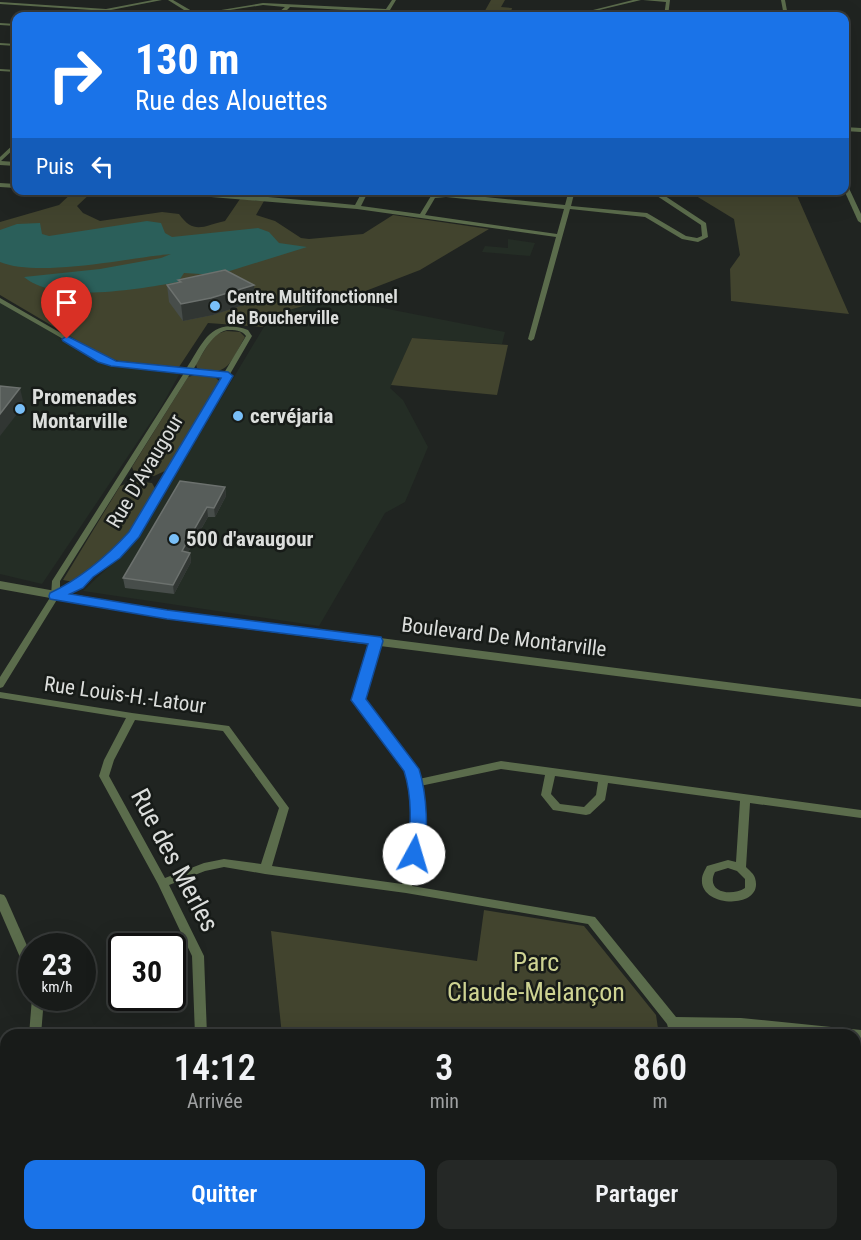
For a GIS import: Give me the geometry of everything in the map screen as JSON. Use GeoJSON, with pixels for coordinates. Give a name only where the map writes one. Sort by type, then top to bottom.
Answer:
{"type":"FeatureCollection","features":[{"type":"Feature","properties":{"kind":"street"},"geometry":{"type":"LineString","coordinates":[[0,3],[106,10],[160,0]]}},
{"type":"Feature","properties":{"kind":"street"},"geometry":{"type":"LineString","coordinates":[[170,0],[190,12]]}},
{"type":"Feature","properties":{"kind":"street"},"geometry":{"type":"LineString","coordinates":[[387,11],[394,0]]}},
{"type":"Feature","properties":{"kind":"street"},"geometry":{"type":"LineString","coordinates":[[525,0],[533,0]]}},
{"type":"Feature","properties":{"kind":"street"},"geometry":{"type":"LineString","coordinates":[[587,12],[639,0]]}},
{"type":"Feature","properties":{"kind":"street"},"geometry":{"type":"LineString","coordinates":[[645,0],[668,1]]}},
{"type":"Feature","properties":{"kind":"street"},"geometry":{"type":"LineString","coordinates":[[215,12],[254,4],[403,12]]}},
{"type":"Feature","properties":{"kind":"street"},"geometry":{"type":"LineString","coordinates":[[284,12],[289,5]]}},
{"type":"Feature","properties":{"kind":"street"},"geometry":{"type":"LineString","coordinates":[[605,12],[608,7]]}},
{"type":"Feature","properties":{"kind":"street"},"geometry":{"type":"LineString","coordinates":[[349,12],[352,9]]}},
{"type":"Feature","properties":{"kind":"street"},"geometry":{"type":"LineString","coordinates":[[0,162],[12,149]]}},
{"type":"Feature","properties":{"kind":"street"},"geometry":{"type":"LineString","coordinates":[[0,150],[10,151]]}},
{"type":"Feature","properties":{"kind":"street"},"geometry":{"type":"LineString","coordinates":[[211,195],[357,207],[560,236]]}},
{"type":"Feature","properties":{"kind":"street"},"geometry":{"type":"LineString","coordinates":[[357,207],[363,195]]}},
{"type":"Feature","properties":{"kind":"street"},"geometry":{"type":"LineString","coordinates":[[422,215],[433,197],[441,195],[646,215],[684,238],[698,240],[705,237],[704,224],[659,195]]}},
{"type":"Feature","properties":{"kind":"street"},"geometry":{"type":"LineString","coordinates":[[531,339],[570,195]]}},
{"type":"Feature","properties":{"kind":"street"},"geometry":{"type":"LineString","coordinates":[[849,195],[861,221]]}},
{"type":"Feature","properties":{"kind":"street"},"geometry":{"type":"LineString","coordinates":[[0,300],[102,359],[115,364],[228,376]]}},
{"type":"Feature","properties":{"kind":"street","name":"Rue D'Avaugour"},"geometry":{"type":"LineString","coordinates":[[0,685],[55,596],[56,581],[215,331],[229,328],[244,330],[249,336],[228,376],[135,534],[115,555],[78,585],[55,596]]}},
{"type":"Feature","properties":{"kind":"street","name":"Boulevard De Montarville"},"geometry":{"type":"LineString","coordinates":[[0,585],[167,615],[861,703]]}},
{"type":"Feature","properties":{"kind":"street"},"geometry":{"type":"LineString","coordinates":[[376,641],[358,700],[411,769],[416,783],[418,836],[406,889]]}},
{"type":"Feature","properties":{"kind":"street","name":"Rue Louis-H.-Latour"},"geometry":{"type":"LineString","coordinates":[[0,695],[226,728],[284,808],[265,870]]}},
{"type":"Feature","properties":{"kind":"street","name":"Rue des Merles"},"geometry":{"type":"LineString","coordinates":[[132,716],[105,768],[104,776],[163,883],[198,956],[201,1029]]}},
{"type":"Feature","properties":{"kind":"street"},"geometry":{"type":"LineString","coordinates":[[416,783],[501,765],[861,814]]}},
{"type":"Feature","properties":{"kind":"street"},"geometry":{"type":"LineString","coordinates":[[551,771],[546,795],[557,807],[586,811],[601,797],[604,778]]}},
{"type":"Feature","properties":{"kind":"street"},"geometry":{"type":"LineString","coordinates":[[741,868],[745,798]]}},
{"type":"Feature","properties":{"kind":"street"},"geometry":{"type":"LineString","coordinates":[[163,883],[204,867],[224,863],[406,889],[591,920],[674,1029],[741,1023],[801,1029]]}},
{"type":"Feature","properties":{"kind":"street"},"geometry":{"type":"LineString","coordinates":[[0,898],[18,939]]}},
{"type":"Feature","properties":{"kind":"street"},"geometry":{"type":"LineString","coordinates":[[35,1029],[37,1011]]}},
{"type":"Feature","properties":{"kind":"shaded area"},"geometry":{"type":"Polygon","coordinates":[[[508,239],[535,243],[530,256],[482,252],[485,246],[508,248],[508,239]]]}},
{"type":"Feature","properties":{"kind":"shaded area"},"geometry":{"type":"Polygon","coordinates":[[[332,298],[505,332],[502,344],[412,338],[390,388],[403,400],[428,447],[405,502],[385,513],[319,626],[83,591],[136,541],[271,315],[332,298]]]}},
{"type":"Feature","properties":{"kind":"shaded area"},"geometry":{"type":"Polygon","coordinates":[[[0,300],[102,359],[115,364],[181,371],[161,407],[42,584],[0,574],[0,300]]]}},
{"type":"Feature","properties":{"kind":"green space"},"geometry":{"type":"Polygon","coordinates":[[[491,0],[505,0],[501,7],[512,8],[511,12],[484,12],[491,0]]]}},
{"type":"Feature","properties":{"kind":"green space"},"geometry":{"type":"Polygon","coordinates":[[[70,195],[89,195],[77,206],[83,213],[100,221],[162,212],[179,214],[189,225],[205,227],[225,221],[240,199],[264,201],[256,215],[275,221],[301,238],[309,239],[363,234],[393,215],[489,229],[420,270],[350,297],[332,298],[271,315],[263,327],[208,323],[179,367],[119,361],[105,357],[0,295],[0,222],[59,205],[70,195]]]}},
{"type":"Feature","properties":{"kind":"green space"},"geometry":{"type":"Polygon","coordinates":[[[695,195],[797,195],[849,314],[731,301],[730,269],[740,255],[734,219],[695,195]]]}},
{"type":"Feature","properties":{"kind":"green space"},"geometry":{"type":"Polygon","coordinates":[[[226,331],[240,332],[245,337],[232,360],[228,365],[216,371],[197,368],[196,364],[214,335],[226,331]]]}},
{"type":"Feature","properties":{"kind":"green space"},"geometry":{"type":"Polygon","coordinates":[[[412,338],[508,345],[497,395],[391,385],[412,338]]]}},
{"type":"Feature","properties":{"kind":"green space"},"geometry":{"type":"Polygon","coordinates":[[[198,374],[214,376],[219,381],[167,470],[154,476],[134,472],[132,467],[188,377],[198,374]]]}},
{"type":"Feature","properties":{"kind":"green space"},"geometry":{"type":"Polygon","coordinates":[[[134,481],[152,483],[156,490],[132,530],[74,582],[63,580],[120,486],[134,481]]]}},
{"type":"Feature","properties":{"kind":"green space","name":"Parc Claude-Melançon"},"geometry":{"type":"Polygon","coordinates":[[[484,910],[584,926],[656,1015],[658,1029],[281,1029],[271,931],[477,961],[484,910]]]}},
{"type":"Feature","properties":{"kind":"water"},"geometry":{"type":"Polygon","coordinates":[[[147,221],[161,223],[165,233],[172,237],[258,228],[269,232],[279,243],[307,247],[217,275],[184,273],[178,282],[121,291],[56,290],[38,285],[24,277],[100,269],[161,258],[171,254],[60,268],[17,266],[0,262],[0,230],[17,224],[40,223],[42,234],[49,236],[147,221]]]}},
{"type":"Feature","properties":{"kind":"building"},"geometry":{"type":"Polygon","coordinates":[[[225,270],[254,285],[181,304],[167,285],[181,282],[178,280],[225,270]]]}},
{"type":"Feature","properties":{"kind":"building"},"geometry":{"type":"Polygon","coordinates":[[[0,386],[20,388],[0,414],[0,386]]]}},
{"type":"Feature","properties":{"kind":"building","name":"500 d'avaugour"},"geometry":{"type":"Polygon","coordinates":[[[180,481],[225,487],[214,508],[207,507],[182,551],[190,553],[173,585],[123,578],[180,481]]]}},
{"type":"Feature","properties":{"kind":"place","name":"Centre Multifonctionnel de Boucherville"},"geometry":{"type":"Point","coordinates":[215,306]}},
{"type":"Feature","properties":{"kind":"place","name":"Promenades Montarville"},"geometry":{"type":"Point","coordinates":[20,409]}},
{"type":"Feature","properties":{"kind":"place","name":"cervéjaria"},"geometry":{"type":"Point","coordinates":[238,416]}},
{"type":"Feature","properties":{"kind":"place","name":"500 d'avaugour"},"geometry":{"type":"Point","coordinates":[174,539]}},
{"type":"Feature","properties":{"kind":"route"},"geometry":{"type":"LineString","coordinates":[[67,339],[115,364],[228,376],[135,534],[115,555],[78,585],[55,596],[167,615],[376,641],[358,700],[411,769],[416,783],[418,836],[414,854]]}}]}
